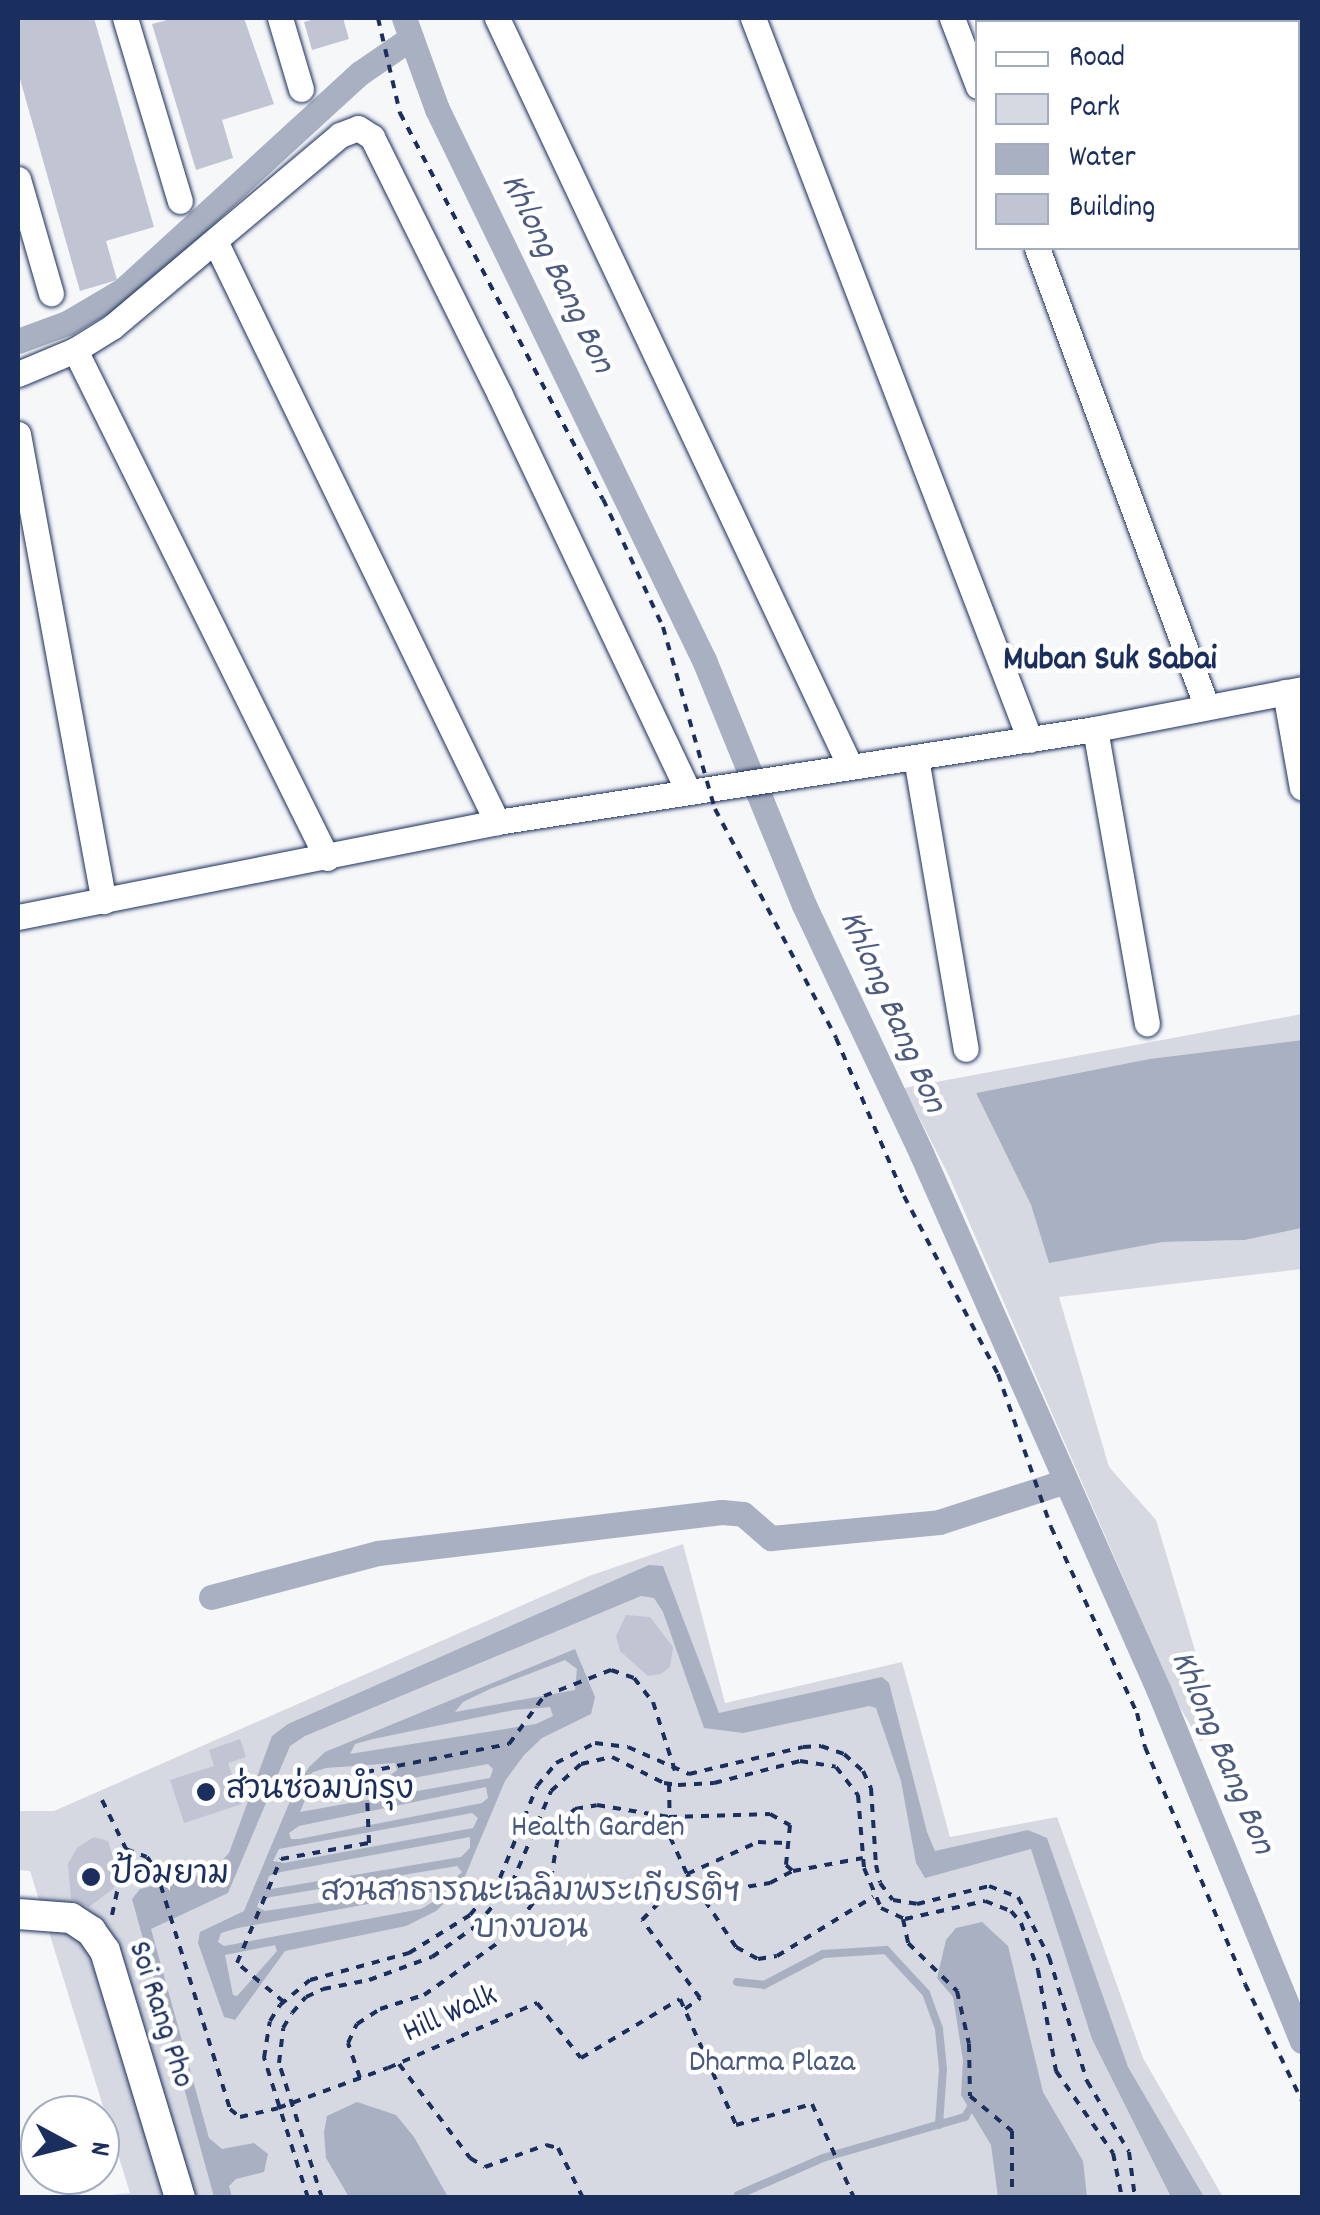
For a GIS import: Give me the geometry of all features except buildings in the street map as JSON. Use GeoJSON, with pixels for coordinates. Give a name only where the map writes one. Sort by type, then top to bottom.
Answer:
{"type":"FeatureCollection","features":[{"type":"Feature","properties":{"kind":"street"},"geometry":{"type":"LineString","coordinates":[[125,18],[180,201]]}},
{"type":"Feature","properties":{"kind":"street"},"geometry":{"type":"LineString","coordinates":[[280,18],[301,89]]}},
{"type":"Feature","properties":{"kind":"street"},"geometry":{"type":"LineString","coordinates":[[497,18],[850,766]]}},
{"type":"Feature","properties":{"kind":"street"},"geometry":{"type":"LineString","coordinates":[[752,18],[1030,740]]}},
{"type":"Feature","properties":{"kind":"street"},"geometry":{"type":"LineString","coordinates":[[952,18],[975,78]]}},
{"type":"Feature","properties":{"kind":"street"},"geometry":{"type":"LineString","coordinates":[[18,374],[74,350],[112,328],[216,244],[340,135],[358,128],[372,137],[702,787]]}},
{"type":"Feature","properties":{"kind":"street"},"geometry":{"type":"LineString","coordinates":[[18,178],[51,294]]}},
{"type":"Feature","properties":{"kind":"street"},"geometry":{"type":"LineString","coordinates":[[216,244],[497,822]]}},
{"type":"Feature","properties":{"kind":"street"},"geometry":{"type":"LineString","coordinates":[[1038,250],[1207,707]]}},
{"type":"Feature","properties":{"kind":"street"},"geometry":{"type":"LineString","coordinates":[[74,350],[327,858]]}},
{"type":"Feature","properties":{"kind":"street"},"geometry":{"type":"LineString","coordinates":[[18,434],[104,901]]}},
{"type":"Feature","properties":{"kind":"street"},"geometry":{"type":"LineString","coordinates":[[18,917],[497,822],[702,787],[790,778],[1030,740],[1294,690],[1302,788]]}},
{"type":"Feature","properties":{"kind":"street"},"geometry":{"type":"LineString","coordinates":[[1095,729],[1147,1023]]}},
{"type":"Feature","properties":{"kind":"street"},"geometry":{"type":"LineString","coordinates":[[916,758],[966,1050]]}},
{"type":"Feature","properties":{"kind":"street","name":"Soi Rang Pho"},"geometry":{"type":"LineString","coordinates":[[18,1914],[71,1918],[91,1931],[104,1951],[180,2198]]}},
{"type":"Feature","properties":{"kind":"path"},"geometry":{"type":"LineString","coordinates":[[378,18],[400,113],[603,499],[663,628],[702,787],[836,1038],[904,1196],[998,1374],[1051,1527],[1138,1713],[1144,1747],[1245,1984],[1302,2100]]}},
{"type":"Feature","properties":{"kind":"path"},"geometry":{"type":"LineString","coordinates":[[284,2002],[237,1963],[281,1859],[369,1843],[366,1772],[509,1744],[544,1696],[611,1670],[634,1678],[653,1702],[674,1771]]}},
{"type":"Feature","properties":{"kind":"path"},"geometry":{"type":"LineString","coordinates":[[308,2198],[264,2058],[270,2021],[284,2002],[326,1973],[373,1966],[409,1953],[470,1915],[500,1878],[537,1786],[556,1763],[595,1743],[628,1747],[674,1771],[703,1772],[802,1747],[821,1746],[844,1754],[862,1771],[872,1788],[876,1865],[880,1883],[893,1900],[916,1904],[989,1886],[1018,1897],[1049,1957],[1087,2081],[1130,2152],[1134,2198]]}},
{"type":"Feature","properties":{"kind":"path"},"geometry":{"type":"LineString","coordinates":[[322,2198],[279,2063],[279,2044],[292,2013],[306,1997],[322,1988],[369,1980],[432,1958],[476,1926],[512,1882],[536,1818],[564,1777],[581,1764],[612,1757],[669,1784],[714,1783],[800,1761],[836,1766],[858,1796],[863,1858],[873,1896],[881,1908],[903,1918],[996,1902],[1021,1924],[1038,1970],[1056,2071],[1112,2153],[1122,2198]]}},
{"type":"Feature","properties":{"kind":"path"},"geometry":{"type":"LineString","coordinates":[[669,1784],[670,1837],[688,1874],[736,1947],[758,1959],[776,1956],[873,1896]]}},
{"type":"Feature","properties":{"kind":"path","name":"Hill Walk"},"geometry":{"type":"LineString","coordinates":[[102,1800],[126,1849],[147,1857],[156,1870],[230,2109],[240,2118],[399,2064],[537,2004],[581,2058],[680,1998],[684,2010]]}},
{"type":"Feature","properties":{"kind":"path"},"geometry":{"type":"LineString","coordinates":[[360,2078],[348,2042],[357,2024],[380,2009],[424,1995],[509,1935],[550,1879],[560,1824],[575,1809],[597,1805],[669,1817],[770,1814],[790,1825],[786,1865],[793,1872]]}},
{"type":"Feature","properties":{"kind":"path"},"geometry":{"type":"LineString","coordinates":[[788,1843],[758,1842],[688,1874],[642,1920],[700,1998],[684,2010],[736,2126],[812,2104],[854,2198]]}},
{"type":"Feature","properties":{"kind":"path"},"geometry":{"type":"LineString","coordinates":[[701,1894],[770,1883],[793,1872],[863,1858]]}},
{"type":"Feature","properties":{"kind":"path"},"geometry":{"type":"LineString","coordinates":[[903,1918],[908,1944],[957,1991],[969,2044],[970,2096],[1012,2131],[1012,2198]]}},
{"type":"Feature","properties":{"kind":"path"},"geometry":{"type":"LineString","coordinates":[[399,2064],[470,2158],[485,2167],[546,2146],[558,2148],[583,2198]]}},
{"type":"Feature","properties":{"kind":"green space"},"geometry":{"type":"Polygon","coordinates":[[[1302,1014],[1302,1040],[1149,1059],[976,1093],[1031,1205],[1049,1262],[1163,1242],[1245,1240],[1302,1228],[1302,1269],[1059,1297],[1109,1467],[1156,1520],[1220,1734],[1200,1741],[1179,1706],[949,1176],[904,1088],[1302,1014]]]}},
{"type":"Feature","properties":{"kind":"green space","name":"สวนสาธารณะเฉลิมพระเกียรติฯ บางบอน"},"geometry":{"type":"Polygon","coordinates":[[[683,1544],[725,1703],[902,1662],[950,1837],[1057,1817],[1143,2058],[1223,2197],[87,2197],[130,2193],[120,2161],[120,2095],[100,2095],[30,1871],[18,1870],[18,1811],[54,1811],[589,1576],[683,1544]]]}},
{"type":"Feature","properties":{"kind":"water"},"geometry":{"type":"Polygon","coordinates":[[[1302,1040],[1302,1228],[1245,1240],[1163,1242],[1049,1263],[1031,1205],[976,1093],[1149,1059],[1302,1040]]]}},
{"type":"Feature","properties":{"kind":"water"},"geometry":{"type":"Polygon","coordinates":[[[649,1565],[663,1566],[719,1713],[882,1677],[889,1683],[935,1851],[1028,1830],[1047,1838],[1128,2067],[1204,2197],[1171,2197],[1092,2039],[1031,1849],[925,1878],[916,1863],[901,1781],[876,1708],[869,1706],[743,1733],[704,1728],[663,1612],[654,1598],[641,1596],[305,1736],[290,1746],[228,1893],[151,1929],[209,2138],[222,2149],[254,2143],[268,2154],[264,2172],[236,2179],[229,2186],[232,2197],[214,2197],[132,1899],[140,1889],[210,1873],[229,1853],[272,1736],[288,1724],[649,1565]]]}},
{"type":"Feature","properties":{"kind":"water"},"geometry":{"type":"Polygon","coordinates":[[[575,1649],[595,1697],[591,1714],[542,1738],[524,1755],[505,1781],[460,1888],[436,1911],[406,1926],[285,1951],[235,2020],[224,2017],[198,1943],[200,1932],[244,1911],[293,1794],[309,1767],[325,1752],[575,1649]],[[565,1660],[463,1702],[455,1712],[575,1690],[577,1669],[565,1660]],[[550,1707],[514,1710],[355,1744],[350,1754],[536,1724],[553,1716],[550,1707]],[[395,1763],[313,1772],[307,1780],[319,1786],[389,1776],[397,1770],[395,1763]],[[488,1764],[317,1796],[305,1800],[300,1812],[490,1778],[493,1769],[488,1764]],[[486,1787],[299,1826],[289,1833],[291,1839],[482,1803],[488,1798],[486,1787]],[[472,1813],[279,1849],[273,1861],[284,1863],[473,1828],[478,1818],[472,1813]],[[470,1837],[281,1872],[269,1876],[271,1889],[461,1857],[470,1848],[470,1837]],[[457,1866],[259,1901],[257,1907],[265,1911],[450,1883],[462,1872],[457,1866]],[[433,1892],[238,1928],[221,1933],[218,1942],[224,1946],[421,1909],[438,1899],[433,1892]],[[275,1945],[225,1955],[233,1995],[237,1996],[277,1951],[275,1945]]]}},
{"type":"Feature","properties":{"kind":"water"},"geometry":{"type":"Polygon","coordinates":[[[982,1922],[1008,1946],[1043,2092],[1083,2161],[1087,2197],[998,2197],[991,2145],[961,2095],[963,2060],[953,1997],[937,1978],[946,1940],[956,1928],[982,1922]]]}},
{"type":"Feature","properties":{"kind":"water"},"geometry":{"type":"Polygon","coordinates":[[[357,2102],[396,2115],[414,2137],[448,2197],[349,2197],[326,2158],[324,2132],[327,2116],[357,2102]]]}},
{"type":"Feature","properties":{"kind":"waterway","name":"Khlong Bang Bon"},"geometry":{"type":"LineString","coordinates":[[404,18],[437,109],[704,660],[804,905],[922,1155],[1159,1691],[1302,2041]]}},
{"type":"Feature","properties":{"kind":"waterway"},"geometry":{"type":"LineString","coordinates":[[18,341],[67,323],[123,290],[360,73],[411,38]]}},
{"type":"Feature","properties":{"kind":"waterway"},"geometry":{"type":"LineString","coordinates":[[211,1597],[378,1553],[722,1512],[743,1514],[771,1538],[939,1522],[1066,1481]]}},
{"type":"Feature","properties":{"kind":"waterway"},"geometry":{"type":"LineString","coordinates":[[737,1982],[764,1985],[823,1954],[886,1950],[926,1993],[939,2029],[943,2069],[939,2125]]}},
{"type":"Feature","properties":{"kind":"waterway"},"geometry":{"type":"LineString","coordinates":[[738,2195],[823,2158],[965,2117],[971,2107]]}},
{"type":"Feature","properties":{"kind":"place","name":"ส่วนซ่อมบำรุง"},"geometry":{"type":"Point","coordinates":[206,1792]}},
{"type":"Feature","properties":{"kind":"place","name":"ป้อมยาม"},"geometry":{"type":"Point","coordinates":[91,1877]}},
{"type":"Feature","properties":{"kind":"district","name":"Muban Suk Sabai"},"geometry":{"type":"Point","coordinates":[1110,661]}},
{"type":"Feature","properties":{"kind":"park label","name":"Health Garden"},"geometry":{"type":"Point","coordinates":[598,1829]}},
{"type":"Feature","properties":{"kind":"park label","name":"Dharma Plaza"},"geometry":{"type":"Point","coordinates":[772,2064]}}]}
